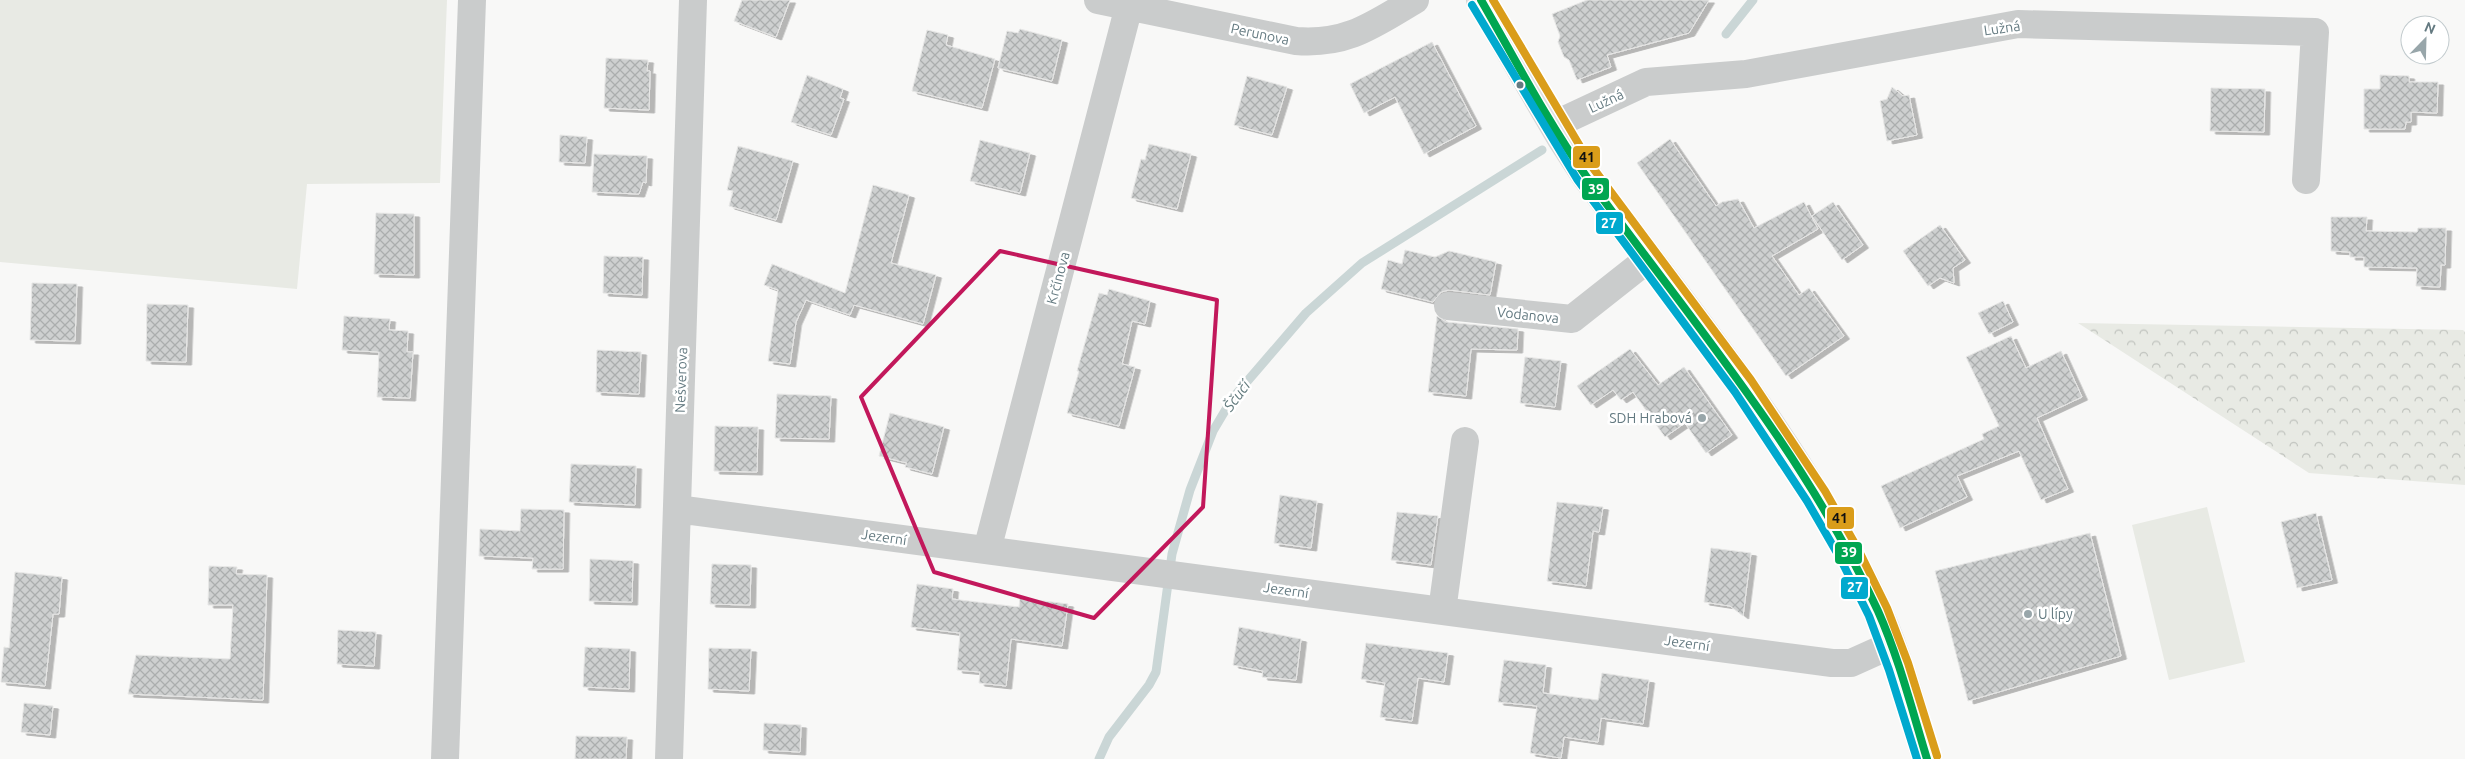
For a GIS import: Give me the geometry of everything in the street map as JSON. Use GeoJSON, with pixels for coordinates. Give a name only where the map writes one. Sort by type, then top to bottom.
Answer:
{"type":"FeatureCollection","features":[{"type":"Feature","properties":{"kind":"main road"},"geometry":{"type":"LineString","coordinates":[[1480,0],[1585,174],[1755,403],[1789,454],[1850,556],[1891,645],[1927,759]]}},
{"type":"Feature","properties":{"kind":"street"},"geometry":{"type":"LineString","coordinates":[[445,759],[472,0]]}},
{"type":"Feature","properties":{"kind":"street","name":"Nešverova"},"geometry":{"type":"LineString","coordinates":[[669,759],[693,0]]}},
{"type":"Feature","properties":{"kind":"street","name":"Perunova"},"geometry":{"type":"LineString","coordinates":[[1098,0],[1296,41],[1320,43],[1362,31],[1415,0]]}},
{"type":"Feature","properties":{"kind":"street","name":"Krčínova"},"geometry":{"type":"LineString","coordinates":[[987,550],[1129,6]]}},
{"type":"Feature","properties":{"kind":"street","name":"Lužná"},"geometry":{"type":"LineString","coordinates":[[1554,125],[1646,82],[1746,74],[2018,24],[2315,32],[2306,180]]}},
{"type":"Feature","properties":{"kind":"street","name":"Vodanova"},"geometry":{"type":"LineString","coordinates":[[1448,306],[1572,319],[1648,259]]}},
{"type":"Feature","properties":{"kind":"street"},"geometry":{"type":"LineString","coordinates":[[1442,611],[1465,441]]}},
{"type":"Feature","properties":{"kind":"street","name":"Jezerní"},"geometry":{"type":"LineString","coordinates":[[677,509],[1832,663],[1852,663],[1891,645]]}},
{"type":"Feature","properties":{"kind":"highlighted area"},"geometry":{"type":"Polygon","coordinates":[[[1000,251],[1217,300],[1203,507],[1094,618],[934,572],[861,397],[1000,251]]]}},
{"type":"Feature","properties":{"kind":"green space"},"geometry":{"type":"Polygon","coordinates":[[[0,0],[447,0],[440,183],[307,184],[297,289],[0,262],[0,0]]]}},
{"type":"Feature","properties":{"kind":"green space"},"geometry":{"type":"Polygon","coordinates":[[[2078,323],[2463,330],[2465,332],[2465,485],[2309,473],[2078,323]]]}},
{"type":"Feature","properties":{"kind":"green space"},"geometry":{"type":"Polygon","coordinates":[[[2207,507],[2245,662],[2169,680],[2132,525],[2207,507]]]}},
{"type":"Feature","properties":{"kind":"building"},"geometry":{"type":"Polygon","coordinates":[[[742,0],[790,0],[776,37],[734,21],[742,0]]]}},
{"type":"Feature","properties":{"kind":"building"},"geometry":{"type":"Polygon","coordinates":[[[1587,0],[1709,0],[1689,33],[1607,55],[1611,67],[1577,80],[1569,60],[1564,57],[1558,42],[1560,36],[1552,14],[1587,0]]]}},
{"type":"Feature","properties":{"kind":"building"},"geometry":{"type":"Polygon","coordinates":[[[1020,29],[1062,40],[1052,81],[998,68],[1007,31],[1018,33],[1020,29]]]}},
{"type":"Feature","properties":{"kind":"building"},"geometry":{"type":"Polygon","coordinates":[[[927,30],[948,35],[946,45],[995,59],[982,108],[912,91],[927,30]]]}},
{"type":"Feature","properties":{"kind":"building"},"geometry":{"type":"Polygon","coordinates":[[[1432,42],[1476,126],[1424,154],[1395,97],[1364,113],[1350,84],[1432,42]]]}},
{"type":"Feature","properties":{"kind":"building"},"geometry":{"type":"Polygon","coordinates":[[[606,58],[648,60],[647,71],[650,71],[649,110],[604,108],[606,58]]]}},
{"type":"Feature","properties":{"kind":"building"},"geometry":{"type":"Polygon","coordinates":[[[807,75],[843,89],[840,98],[844,99],[831,135],[791,122],[807,75]]]}},
{"type":"Feature","properties":{"kind":"building"},"geometry":{"type":"Polygon","coordinates":[[[2380,75],[2409,76],[2409,82],[2438,82],[2437,113],[2411,112],[2411,122],[2406,122],[2405,129],[2364,129],[2364,89],[2380,89],[2380,75]]]}},
{"type":"Feature","properties":{"kind":"building"},"geometry":{"type":"Polygon","coordinates":[[[1247,76],[1287,87],[1272,135],[1234,125],[1247,76]]]}},
{"type":"Feature","properties":{"kind":"building"},"geometry":{"type":"Polygon","coordinates":[[[1892,87],[1903,96],[1909,95],[1917,135],[1887,141],[1880,101],[1887,99],[1892,87]]]}},
{"type":"Feature","properties":{"kind":"building"},"geometry":{"type":"Polygon","coordinates":[[[2211,88],[2265,89],[2264,132],[2210,131],[2211,88]]]}},
{"type":"Feature","properties":{"kind":"building"},"geometry":{"type":"Polygon","coordinates":[[[560,135],[587,137],[585,163],[559,162],[560,135]]]}},
{"type":"Feature","properties":{"kind":"building"},"geometry":{"type":"Polygon","coordinates":[[[1670,139],[1716,206],[1722,202],[1738,199],[1754,228],[1804,202],[1818,229],[1772,256],[1799,295],[1809,288],[1844,336],[1786,376],[1637,163],[1670,139]]]}},
{"type":"Feature","properties":{"kind":"building"},"geometry":{"type":"Polygon","coordinates":[[[980,140],[1030,153],[1020,193],[970,181],[980,140]]]}},
{"type":"Feature","properties":{"kind":"building"},"geometry":{"type":"Polygon","coordinates":[[[1149,144],[1191,154],[1177,209],[1131,198],[1141,159],[1145,160],[1149,144]]]}},
{"type":"Feature","properties":{"kind":"building"},"geometry":{"type":"Polygon","coordinates":[[[738,146],[793,161],[776,220],[729,206],[733,191],[727,190],[738,146]]]}},
{"type":"Feature","properties":{"kind":"building"},"geometry":{"type":"Polygon","coordinates":[[[594,154],[647,156],[646,183],[643,182],[639,194],[592,192],[594,154]]]}},
{"type":"Feature","properties":{"kind":"building"},"geometry":{"type":"Polygon","coordinates":[[[873,185],[909,195],[891,263],[936,275],[923,324],[854,305],[850,315],[806,300],[796,322],[790,364],[768,361],[778,290],[764,285],[772,264],[845,293],[873,185]]]}},
{"type":"Feature","properties":{"kind":"building"},"geometry":{"type":"Polygon","coordinates":[[[1833,202],[1863,245],[1842,260],[1812,216],[1833,202]]]}},
{"type":"Feature","properties":{"kind":"building"},"geometry":{"type":"Polygon","coordinates":[[[376,213],[414,214],[414,275],[374,274],[376,213]]]}},
{"type":"Feature","properties":{"kind":"building"},"geometry":{"type":"Polygon","coordinates":[[[2331,217],[2367,217],[2366,231],[2417,232],[2418,228],[2446,228],[2445,265],[2441,265],[2440,287],[2416,286],[2417,268],[2364,267],[2364,257],[2350,257],[2350,252],[2331,251],[2331,217]]]}},
{"type":"Feature","properties":{"kind":"building"},"geometry":{"type":"Polygon","coordinates":[[[1940,225],[1965,260],[1953,268],[1954,283],[1940,278],[1928,286],[1903,251],[1940,225]]]}},
{"type":"Feature","properties":{"kind":"building"},"geometry":{"type":"Polygon","coordinates":[[[1405,250],[1435,257],[1449,251],[1496,262],[1490,295],[1449,290],[1441,292],[1433,302],[1381,289],[1388,260],[1402,264],[1405,250]]]}},
{"type":"Feature","properties":{"kind":"building"},"geometry":{"type":"Polygon","coordinates":[[[604,256],[643,257],[642,295],[603,293],[604,256]]]}},
{"type":"Feature","properties":{"kind":"building"},"geometry":{"type":"Polygon","coordinates":[[[32,283],[77,284],[75,341],[30,340],[32,283]]]}},
{"type":"Feature","properties":{"kind":"building"},"geometry":{"type":"Polygon","coordinates":[[[1109,289],[1150,301],[1145,324],[1132,321],[1122,364],[1135,367],[1119,426],[1067,413],[1099,293],[1107,295],[1109,289]]]}},
{"type":"Feature","properties":{"kind":"building"},"geometry":{"type":"Polygon","coordinates":[[[2003,301],[2013,322],[1989,334],[1978,313],[2003,301]]]}},
{"type":"Feature","properties":{"kind":"building"},"geometry":{"type":"Polygon","coordinates":[[[147,304],[188,305],[186,362],[146,361],[147,304]]]}},
{"type":"Feature","properties":{"kind":"building"},"geometry":{"type":"Polygon","coordinates":[[[344,316],[390,319],[389,330],[408,331],[407,352],[413,352],[410,398],[377,397],[379,352],[342,350],[344,316]]]}},
{"type":"Feature","properties":{"kind":"building"},"geometry":{"type":"Polygon","coordinates":[[[1437,316],[1446,322],[1518,329],[1517,350],[1471,349],[1466,396],[1428,392],[1437,316]]]}},
{"type":"Feature","properties":{"kind":"building"},"geometry":{"type":"Polygon","coordinates":[[[2011,336],[2026,368],[2061,351],[2082,397],[2037,418],[2068,489],[2041,500],[2019,451],[1957,476],[1967,497],[1900,528],[1881,486],[1984,439],[1982,434],[1999,426],[1966,357],[2011,336]]]}},
{"type":"Feature","properties":{"kind":"building"},"geometry":{"type":"Polygon","coordinates":[[[1630,349],[1658,385],[1684,367],[1732,435],[1706,453],[1685,423],[1665,437],[1633,392],[1621,400],[1613,390],[1591,405],[1577,386],[1630,349]]]}},
{"type":"Feature","properties":{"kind":"building"},"geometry":{"type":"Polygon","coordinates":[[[597,350],[641,352],[639,394],[596,392],[597,350]]]}},
{"type":"Feature","properties":{"kind":"building"},"geometry":{"type":"Polygon","coordinates":[[[1525,357],[1561,361],[1555,407],[1520,403],[1525,357]]]}},
{"type":"Feature","properties":{"kind":"building"},"geometry":{"type":"Polygon","coordinates":[[[777,394],[831,396],[829,439],[775,438],[777,394]]]}},
{"type":"Feature","properties":{"kind":"building"},"geometry":{"type":"Polygon","coordinates":[[[890,413],[944,427],[932,474],[905,467],[907,463],[879,456],[890,413]]]}},
{"type":"Feature","properties":{"kind":"building"},"geometry":{"type":"Polygon","coordinates":[[[715,426],[758,427],[757,472],[714,471],[715,426]]]}},
{"type":"Feature","properties":{"kind":"building"},"geometry":{"type":"Polygon","coordinates":[[[571,464],[636,466],[635,505],[569,502],[571,464]]]}},
{"type":"Feature","properties":{"kind":"building"},"geometry":{"type":"Polygon","coordinates":[[[1280,495],[1317,501],[1311,548],[1274,543],[1280,495]]]}},
{"type":"Feature","properties":{"kind":"building"},"geometry":{"type":"Polygon","coordinates":[[[1557,502],[1603,507],[1599,532],[1593,531],[1586,586],[1547,581],[1557,502]]]}},
{"type":"Feature","properties":{"kind":"building"},"geometry":{"type":"Polygon","coordinates":[[[521,509],[564,510],[563,569],[532,569],[533,558],[479,556],[480,529],[520,531],[521,509]]]}},
{"type":"Feature","properties":{"kind":"building"},"geometry":{"type":"Polygon","coordinates":[[[1397,512],[1438,516],[1431,565],[1391,560],[1397,512]]]}},
{"type":"Feature","properties":{"kind":"building"},"geometry":{"type":"Polygon","coordinates":[[[2316,513],[2332,580],[2297,588],[2281,522],[2316,513]]]}},
{"type":"Feature","properties":{"kind":"building","name":"U lípy"},"geometry":{"type":"Polygon","coordinates":[[[2090,533],[2121,656],[1968,701],[1935,571],[2090,533]]]}},
{"type":"Feature","properties":{"kind":"building"},"geometry":{"type":"Polygon","coordinates":[[[1711,548],[1751,553],[1743,616],[1730,606],[1704,602],[1711,548]]]}},
{"type":"Feature","properties":{"kind":"building"},"geometry":{"type":"Polygon","coordinates":[[[590,559],[633,561],[632,602],[589,601],[590,559]]]}},
{"type":"Feature","properties":{"kind":"building"},"geometry":{"type":"Polygon","coordinates":[[[712,564],[751,565],[750,605],[710,604],[712,564]]]}},
{"type":"Feature","properties":{"kind":"building"},"geometry":{"type":"Polygon","coordinates":[[[209,566],[237,567],[236,574],[267,575],[263,700],[128,694],[136,655],[230,659],[233,605],[208,605],[209,566]]]}},
{"type":"Feature","properties":{"kind":"building"},"geometry":{"type":"Polygon","coordinates":[[[15,572],[62,577],[59,614],[53,614],[45,686],[1,682],[4,647],[9,648],[15,572]]]}},
{"type":"Feature","properties":{"kind":"building"},"geometry":{"type":"Polygon","coordinates":[[[917,584],[953,589],[952,599],[1019,607],[1020,598],[1068,604],[1062,646],[1011,639],[1006,686],[979,683],[980,672],[957,670],[960,633],[911,627],[917,584]]]}},
{"type":"Feature","properties":{"kind":"building"},"geometry":{"type":"Polygon","coordinates":[[[1239,627],[1301,639],[1296,680],[1262,677],[1263,671],[1233,665],[1239,627]]]}},
{"type":"Feature","properties":{"kind":"building"},"geometry":{"type":"Polygon","coordinates":[[[338,630],[376,632],[374,666],[337,664],[338,630]]]}},
{"type":"Feature","properties":{"kind":"building"},"geometry":{"type":"Polygon","coordinates":[[[1366,643],[1448,653],[1444,682],[1418,678],[1412,721],[1380,717],[1385,683],[1361,679],[1366,643]]]}},
{"type":"Feature","properties":{"kind":"building"},"geometry":{"type":"Polygon","coordinates":[[[585,647],[630,649],[629,689],[583,687],[585,647]]]}},
{"type":"Feature","properties":{"kind":"building"},"geometry":{"type":"Polygon","coordinates":[[[709,648],[751,649],[749,691],[708,689],[709,648]]]}},
{"type":"Feature","properties":{"kind":"building"},"geometry":{"type":"Polygon","coordinates":[[[1504,660],[1546,665],[1543,693],[1598,700],[1602,673],[1649,680],[1643,724],[1601,718],[1598,742],[1564,737],[1561,758],[1530,753],[1537,706],[1498,702],[1504,660]]]}},
{"type":"Feature","properties":{"kind":"building"},"geometry":{"type":"Polygon","coordinates":[[[24,703],[53,706],[50,735],[21,732],[24,703]]]}},
{"type":"Feature","properties":{"kind":"building"},"geometry":{"type":"Polygon","coordinates":[[[764,723],[801,725],[800,752],[763,750],[764,723]]]}},
{"type":"Feature","properties":{"kind":"building"},"geometry":{"type":"Polygon","coordinates":[[[576,736],[627,737],[626,759],[575,759],[576,736]]]}},
{"type":"Feature","properties":{"kind":"waterway","name":"Ščučí"},"geometry":{"type":"LineString","coordinates":[[1726,34],[1753,0]]}},
{"type":"Feature","properties":{"kind":"waterway","name":"Ščučí"},"geometry":{"type":"LineString","coordinates":[[1099,759],[1109,737],[1149,685],[1156,672],[1172,554],[1190,490],[1213,431],[1232,399],[1306,313],[1362,263],[1542,150]]}},
{"type":"Feature","properties":{"kind":"transit line","name":"39"},"geometry":{"type":"LineString","coordinates":[[1481,0],[1545,112],[1586,176],[1743,387],[1816,496],[1848,552],[1886,629],[1927,759]]}},
{"type":"Feature","properties":{"kind":"transit line","name":"41"},"geometry":{"type":"LineString","coordinates":[[1493,0],[1593,168],[1751,380],[1825,491],[1858,549],[1887,608],[1908,663],[1937,756]]}},
{"type":"Feature","properties":{"kind":"transit line","name":"27"},"geometry":{"type":"LineString","coordinates":[[1472,5],[1577,179],[1735,392],[1807,501],[1840,558],[1869,616],[1889,670],[1917,759]]}},
{"type":"Feature","properties":{"kind":"place","name":"SDH Hrabová"},"geometry":{"type":"Point","coordinates":[1702,418]}},
{"type":"Feature","properties":{"kind":"place","name":"U lípy"},"geometry":{"type":"Point","coordinates":[2028,614]}}]}
